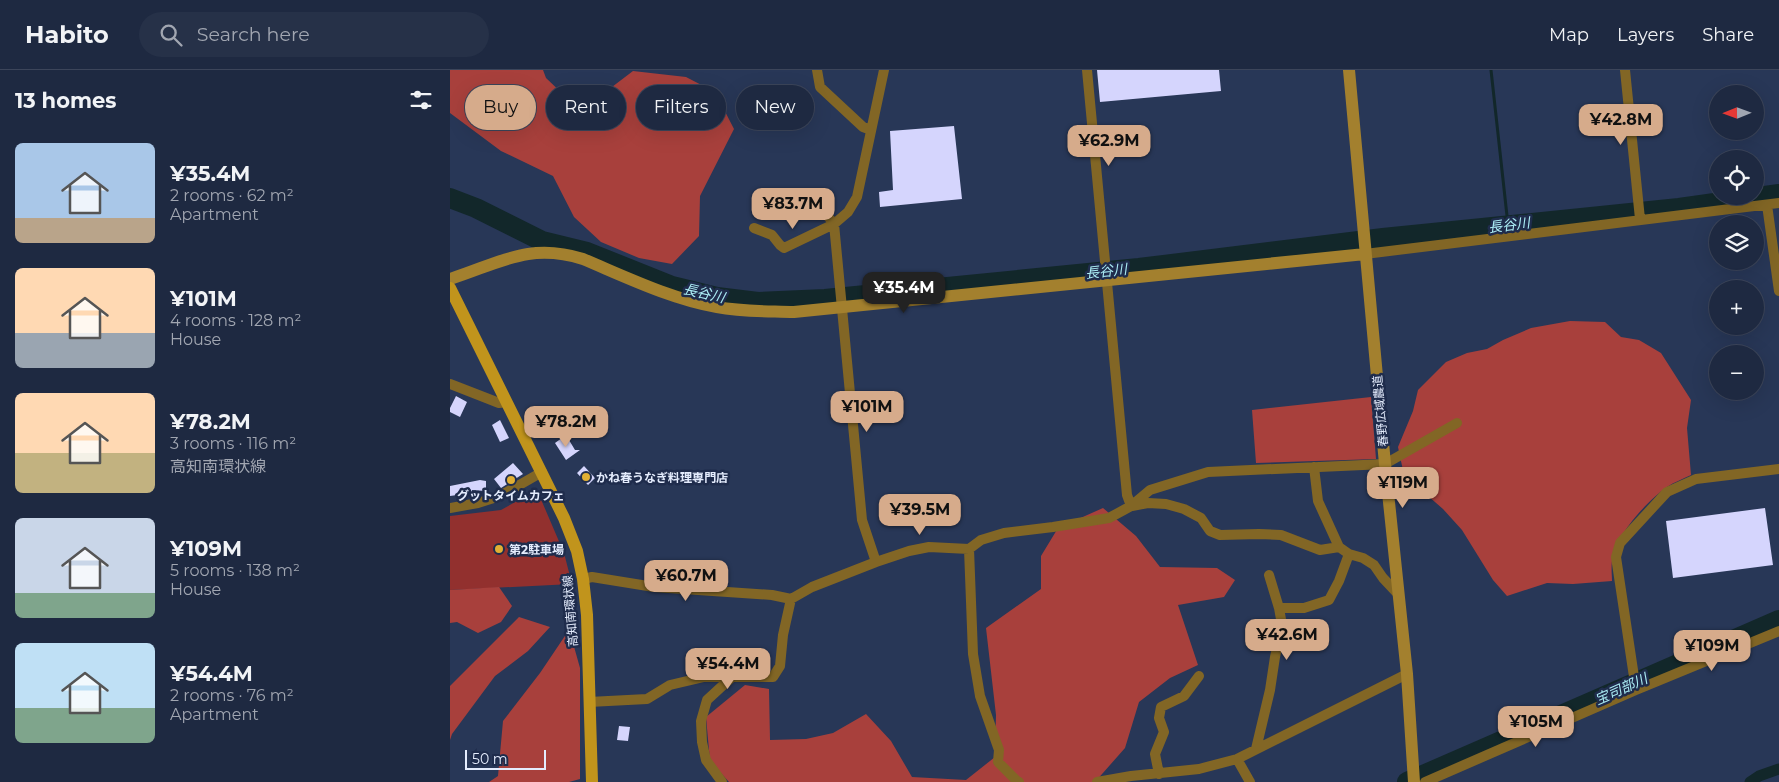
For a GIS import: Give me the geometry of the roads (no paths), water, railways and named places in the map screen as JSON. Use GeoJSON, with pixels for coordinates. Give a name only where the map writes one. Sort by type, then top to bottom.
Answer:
{"type":"FeatureCollection","features":[{"type":"Feature","properties":{"kind":"main road","name":"高知南環状線"},"geometry":{"type":"LineString","coordinates":[[450,288],[542,472],[577,551],[583,579],[587,616],[592,782]]}},
{"type":"Feature","properties":{"kind":"street"},"geometry":{"type":"LineString","coordinates":[[817,70],[820,86],[863,127],[871,130]]}},
{"type":"Feature","properties":{"kind":"street"},"geometry":{"type":"LineString","coordinates":[[754,228],[772,235],[784,248],[834,224],[848,212],[857,197],[884,70]]}},
{"type":"Feature","properties":{"kind":"street"},"geometry":{"type":"LineString","coordinates":[[1087,70],[1127,495],[1131,506]]}},
{"type":"Feature","properties":{"kind":"street","name":"春野広域農道"},"geometry":{"type":"LineString","coordinates":[[1349,70],[1385,464],[1407,674],[1414,782]]}},
{"type":"Feature","properties":{"kind":"street"},"geometry":{"type":"LineString","coordinates":[[1625,70],[1640,219]]}},
{"type":"Feature","properties":{"kind":"street"},"geometry":{"type":"LineString","coordinates":[[814,199],[834,224],[862,520],[876,562]]}},
{"type":"Feature","properties":{"kind":"street"},"geometry":{"type":"LineString","coordinates":[[450,279],[510,257],[530,253],[551,252],[583,259],[672,295],[717,307],[748,311],[794,312],[842,300],[1106,274],[1365,254],[1779,203]]}},
{"type":"Feature","properties":{"kind":"street"},"geometry":{"type":"LineString","coordinates":[[1767,205],[1779,292]]}},
{"type":"Feature","properties":{"kind":"street"},"geometry":{"type":"LineString","coordinates":[[450,384],[499,403],[507,402]]}},
{"type":"Feature","properties":{"kind":"street"},"geometry":{"type":"LineString","coordinates":[[583,579],[592,577],[654,587],[772,595],[791,599],[812,587],[909,551],[929,547],[969,549],[981,540],[1004,533],[1109,518],[1131,506],[1150,490],[1208,472],[1385,464],[1456,422]]}},
{"type":"Feature","properties":{"kind":"street"},"geometry":{"type":"LineString","coordinates":[[1314,467],[1318,501],[1339,548],[1374,565],[1399,595]]}},
{"type":"Feature","properties":{"kind":"street"},"geometry":{"type":"LineString","coordinates":[[1636,690],[1616,557],[1620,543],[1667,492],[1696,479],[1779,468]]}},
{"type":"Feature","properties":{"kind":"street"},"geometry":{"type":"LineString","coordinates":[[450,508],[478,503],[500,496],[542,472]]}},
{"type":"Feature","properties":{"kind":"street"},"geometry":{"type":"LineString","coordinates":[[1131,506],[1148,503],[1166,504],[1184,509],[1201,518],[1210,531],[1220,535],[1281,535],[1320,550],[1339,548]]}},
{"type":"Feature","properties":{"kind":"street"},"geometry":{"type":"LineString","coordinates":[[969,549],[973,654],[980,696],[998,750],[998,762],[1019,782]]}},
{"type":"Feature","properties":{"kind":"street"},"geometry":{"type":"LineString","coordinates":[[1279,608],[1304,608],[1329,600],[1339,581],[1349,554]]}},
{"type":"Feature","properties":{"kind":"street"},"geometry":{"type":"LineString","coordinates":[[1256,749],[1270,690],[1282,625],[1269,575]]}},
{"type":"Feature","properties":{"kind":"street"},"geometry":{"type":"LineString","coordinates":[[589,702],[647,699],[670,685],[704,676],[773,677],[780,666],[783,635],[791,599]]}},
{"type":"Feature","properties":{"kind":"street"},"geometry":{"type":"LineString","coordinates":[[1425,782],[1636,690],[1779,631]]}},
{"type":"Feature","properties":{"kind":"street"},"geometry":{"type":"LineString","coordinates":[[1097,782],[1132,776],[1199,769],[1237,759],[1407,674]]}},
{"type":"Feature","properties":{"kind":"street"},"geometry":{"type":"LineString","coordinates":[[1159,774],[1154,754],[1164,732],[1160,718],[1162,707],[1184,696],[1199,676]]}},
{"type":"Feature","properties":{"kind":"street"},"geometry":{"type":"LineString","coordinates":[[722,782],[706,760],[702,742],[701,721],[707,700],[732,677]]}},
{"type":"Feature","properties":{"kind":"street"},"geometry":{"type":"LineString","coordinates":[[1237,759],[1250,782]]}},
{"type":"Feature","properties":{"kind":"waterway"},"geometry":{"type":"LineString","coordinates":[[1491,70],[1508,225]]}},
{"type":"Feature","properties":{"kind":"waterway","name":"長谷川"},"geometry":{"type":"LineString","coordinates":[[450,198],[476,208],[542,241],[587,252],[672,286],[717,297],[758,302],[825,299],[1139,268],[1383,238],[1679,208],[1779,194]]}},
{"type":"Feature","properties":{"kind":"waterway","name":"宝司部川"},"geometry":{"type":"LineString","coordinates":[[1407,782],[1779,620]]}},
{"type":"Feature","properties":{"kind":"waterway"},"geometry":{"type":"LineString","coordinates":[[1750,782],[1759,776],[1779,769]]}},
{"type":"Feature","properties":{"kind":"place","name":"かね春うなぎ料理専門店"},"geometry":{"type":"Point","coordinates":[586,477]}},
{"type":"Feature","properties":{"kind":"place","name":"グットタイムカフェ"},"geometry":{"type":"Point","coordinates":[511,480]}},
{"type":"Feature","properties":{"kind":"place","name":"第2駐車場"},"geometry":{"type":"Point","coordinates":[499,549]}}]}
